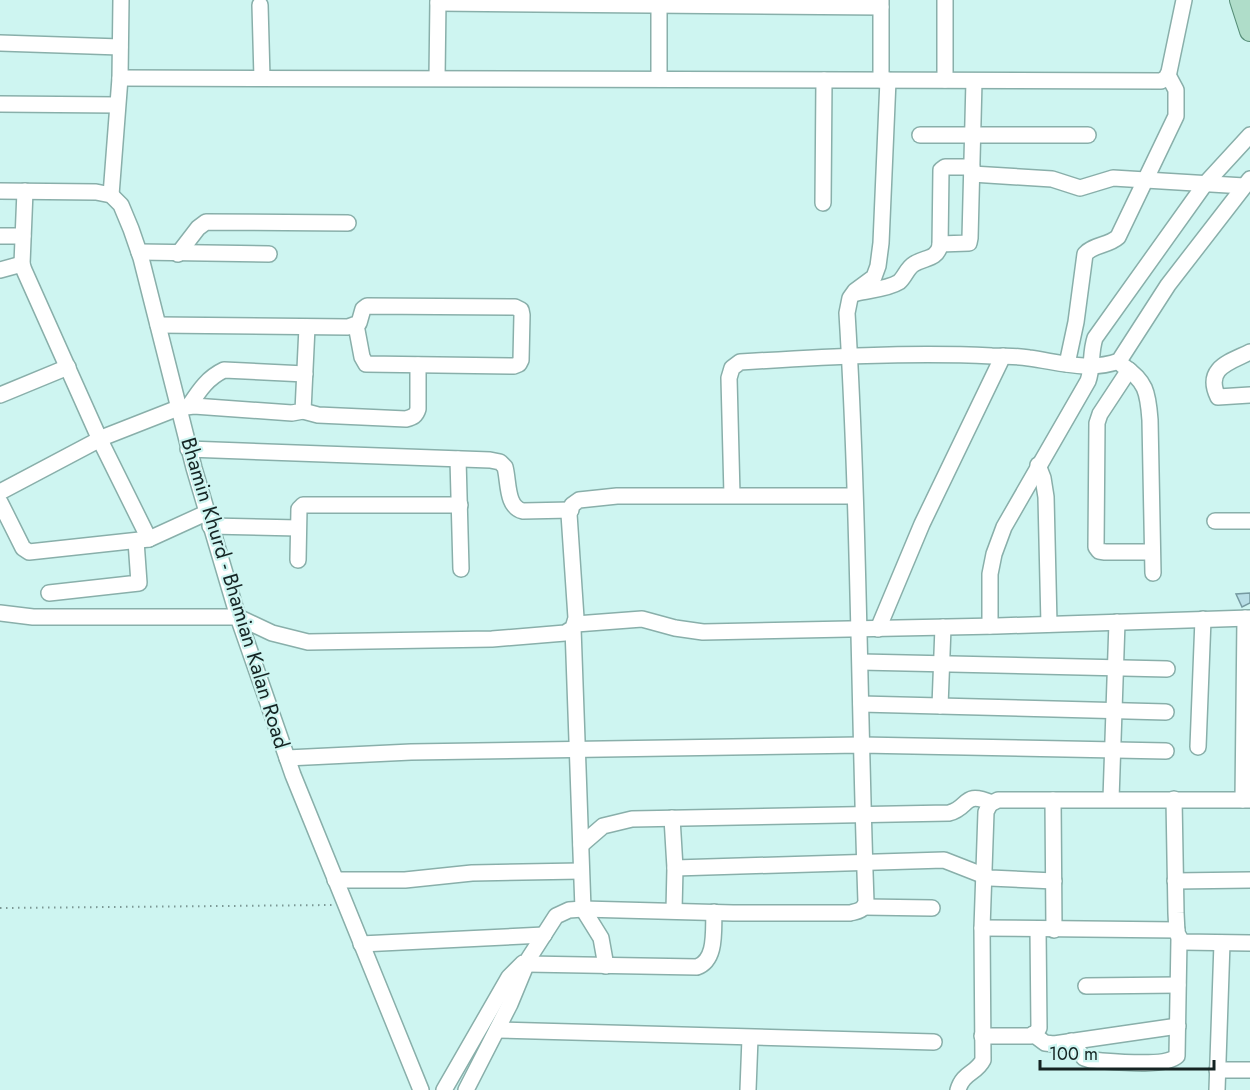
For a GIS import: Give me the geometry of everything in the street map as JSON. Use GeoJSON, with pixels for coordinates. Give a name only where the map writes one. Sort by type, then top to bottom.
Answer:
{"type":"FeatureCollection","features":[{"type":"Feature","properties":{"kind":"main road"},"geometry":{"type":"LineString","coordinates":[[1241,1],[1250,31]]}},
{"type":"Feature","properties":{"kind":"street"},"geometry":{"type":"LineString","coordinates":[[0,191],[96,192],[111,195],[120,78],[121,0]]}},
{"type":"Feature","properties":{"kind":"street"},"geometry":{"type":"LineString","coordinates":[[945,0],[945,80]]}},
{"type":"Feature","properties":{"kind":"street"},"geometry":{"type":"LineString","coordinates":[[120,78],[1155,82],[1161,81],[1168,75],[1184,0]]}},
{"type":"Feature","properties":{"kind":"street"},"geometry":{"type":"LineString","coordinates":[[437,78],[438,2],[881,4],[884,80],[881,243],[874,277],[853,293],[847,313],[861,662],[864,908]]}},
{"type":"Feature","properties":{"kind":"street"},"geometry":{"type":"LineString","coordinates":[[659,3],[659,79]]}},
{"type":"Feature","properties":{"kind":"street"},"geometry":{"type":"LineString","coordinates":[[260,4],[262,78]]}},
{"type":"Feature","properties":{"kind":"street"},"geometry":{"type":"LineString","coordinates":[[0,43],[120,47]]}},
{"type":"Feature","properties":{"kind":"street"},"geometry":{"type":"LineString","coordinates":[[1067,364],[1076,322],[1085,254],[1091,248],[1111,243],[1118,237],[1176,116],[1176,90],[1168,75]]}},
{"type":"Feature","properties":{"kind":"street"},"geometry":{"type":"LineString","coordinates":[[824,80],[824,203]]}},
{"type":"Feature","properties":{"kind":"street"},"geometry":{"type":"LineString","coordinates":[[940,244],[969,243],[974,81]]}},
{"type":"Feature","properties":{"kind":"street"},"geometry":{"type":"LineString","coordinates":[[0,104],[117,105]]}},
{"type":"Feature","properties":{"kind":"street"},"geometry":{"type":"LineString","coordinates":[[920,135],[1088,135]]}},
{"type":"Feature","properties":{"kind":"street"},"geometry":{"type":"LineString","coordinates":[[990,627],[990,574],[994,554],[1004,527],[1088,381],[1091,350],[1102,327],[1205,183],[1250,135]]}},
{"type":"Feature","properties":{"kind":"street"},"geometry":{"type":"LineString","coordinates":[[853,293],[894,284],[900,281],[912,266],[933,257],[938,252],[940,244],[940,170],[945,167],[1052,179],[1080,188],[1113,178],[1205,183],[1247,182]]}},
{"type":"Feature","properties":{"kind":"street"},"geometry":{"type":"LineString","coordinates":[[1152,552],[1105,552],[1099,551],[1096,547],[1097,423],[1129,348],[1168,285],[1247,182]]}},
{"type":"Feature","properties":{"kind":"street"},"geometry":{"type":"LineString","coordinates":[[25,191],[22,264],[143,540],[139,583],[49,592]]}},
{"type":"Feature","properties":{"kind":"street","name":"Bhamin Khurd - Bhamian Kalan Road"},"geometry":{"type":"LineString","coordinates":[[111,195],[121,205],[140,252],[158,325],[184,407],[189,449],[238,617],[287,758],[421,1090]]}},
{"type":"Feature","properties":{"kind":"street"},"geometry":{"type":"LineString","coordinates":[[178,254],[198,228],[206,222],[348,223]]}},
{"type":"Feature","properties":{"kind":"street"},"geometry":{"type":"LineString","coordinates":[[0,236],[23,236]]}},
{"type":"Feature","properties":{"kind":"street"},"geometry":{"type":"LineString","coordinates":[[140,252],[269,254]]}},
{"type":"Feature","properties":{"kind":"street"},"geometry":{"type":"LineString","coordinates":[[0,270],[22,264]]}},
{"type":"Feature","properties":{"kind":"street"},"geometry":{"type":"LineString","coordinates":[[367,306],[515,307],[521,310],[522,344],[519,364],[514,366],[418,365],[366,364],[362,357],[356,325],[363,309],[367,306]]}},
{"type":"Feature","properties":{"kind":"street"},"geometry":{"type":"LineString","coordinates":[[158,325],[307,327],[356,325]]}},
{"type":"Feature","properties":{"kind":"street"},"geometry":{"type":"LineString","coordinates":[[303,411],[307,327]]}},
{"type":"Feature","properties":{"kind":"street"},"geometry":{"type":"LineString","coordinates":[[1250,352],[1219,368],[1215,374],[1218,397],[1250,395]]}},
{"type":"Feature","properties":{"kind":"street"},"geometry":{"type":"LineString","coordinates":[[732,495],[729,378],[732,368],[740,363],[849,356],[1003,356],[1027,357],[1091,367],[1123,366],[1140,380],[1148,398],[1153,573]]}},
{"type":"Feature","properties":{"kind":"street"},"geometry":{"type":"LineString","coordinates":[[878,629],[922,524],[1003,356]]}},
{"type":"Feature","properties":{"kind":"street"},"geometry":{"type":"LineString","coordinates":[[0,492],[100,440],[184,407],[292,413],[303,411],[318,415],[406,419],[413,417],[417,414],[418,409],[418,365]]}},
{"type":"Feature","properties":{"kind":"street"},"geometry":{"type":"LineString","coordinates":[[0,395],[68,367]]}},
{"type":"Feature","properties":{"kind":"street"},"geometry":{"type":"LineString","coordinates":[[184,407],[214,375],[224,370],[305,374]]}},
{"type":"Feature","properties":{"kind":"street"},"geometry":{"type":"LineString","coordinates":[[189,449],[490,460],[500,462],[506,467],[512,504],[516,509],[523,511],[570,510]]}},
{"type":"Feature","properties":{"kind":"street"},"geometry":{"type":"LineString","coordinates":[[458,459],[461,569]]}},
{"type":"Feature","properties":{"kind":"street"},"geometry":{"type":"LineString","coordinates":[[1038,465],[1046,497],[1049,624]]}},
{"type":"Feature","properties":{"kind":"street"},"geometry":{"type":"LineString","coordinates":[[606,966],[601,938],[583,909],[570,510],[572,505],[579,500],[593,497],[854,496]]}},
{"type":"Feature","properties":{"kind":"street"},"geometry":{"type":"LineString","coordinates":[[0,501],[22,548],[32,552],[143,540],[208,519],[298,528]]}},
{"type":"Feature","properties":{"kind":"street"},"geometry":{"type":"LineString","coordinates":[[298,560],[299,509],[303,505],[460,505]]}},
{"type":"Feature","properties":{"kind":"street"},"geometry":{"type":"LineString","coordinates":[[1215,520],[1250,521]]}},
{"type":"Feature","properties":{"kind":"street"},"geometry":{"type":"LineString","coordinates":[[0,613],[33,617],[238,617],[290,639],[317,643],[492,639],[566,633],[574,626],[630,619],[703,632],[990,627],[1248,618],[1246,800],[998,800],[992,803],[986,812],[982,928],[983,1060],[979,1067],[964,1076],[958,1090]]}},
{"type":"Feature","properties":{"kind":"street"},"geometry":{"type":"LineString","coordinates":[[1198,747],[1203,619]]}},
{"type":"Feature","properties":{"kind":"street"},"geometry":{"type":"LineString","coordinates":[[1111,800],[1117,622]]}},
{"type":"Feature","properties":{"kind":"street"},"geometry":{"type":"LineString","coordinates":[[940,706],[943,627]]}},
{"type":"Feature","properties":{"kind":"street"},"geometry":{"type":"LineString","coordinates":[[861,662],[1167,669]]}},
{"type":"Feature","properties":{"kind":"street"},"geometry":{"type":"LineString","coordinates":[[861,705],[1166,712]]}},
{"type":"Feature","properties":{"kind":"street"},"geometry":{"type":"LineString","coordinates":[[287,758],[411,752],[861,745],[1166,751]]}},
{"type":"Feature","properties":{"kind":"street"},"geometry":{"type":"LineString","coordinates":[[581,845],[603,826],[632,819],[949,813],[955,811],[968,799],[973,798],[992,803]]}},
{"type":"Feature","properties":{"kind":"street"},"geometry":{"type":"LineString","coordinates":[[1053,800],[1054,930]]}},
{"type":"Feature","properties":{"kind":"street"},"geometry":{"type":"LineString","coordinates":[[1071,1041],[1084,1058],[1090,1060],[1158,1062],[1172,1060],[1177,1056],[1178,934],[1174,800]]}},
{"type":"Feature","properties":{"kind":"street"},"geometry":{"type":"LineString","coordinates":[[672,818],[675,868],[674,910]]}},
{"type":"Feature","properties":{"kind":"street"},"geometry":{"type":"LineString","coordinates":[[675,868],[944,860],[983,875],[1005,879],[1054,881]]}},
{"type":"Feature","properties":{"kind":"street"},"geometry":{"type":"LineString","coordinates":[[335,880],[405,880],[472,873],[581,871]]}},
{"type":"Feature","properties":{"kind":"street"},"geometry":{"type":"LineString","coordinates":[[1175,881],[1250,880]]}},
{"type":"Feature","properties":{"kind":"street"},"geometry":{"type":"LineString","coordinates":[[466,1090],[497,1030],[528,961],[556,916],[569,910],[850,913],[864,908],[932,908]]}},
{"type":"Feature","properties":{"kind":"street"},"geometry":{"type":"LineString","coordinates":[[444,1090],[509,977],[528,961],[606,966],[697,967],[705,964],[710,957],[714,912]]}},
{"type":"Feature","properties":{"kind":"street"},"geometry":{"type":"LineString","coordinates":[[982,928],[1178,934]]}},
{"type":"Feature","properties":{"kind":"street"},"geometry":{"type":"LineString","coordinates":[[1033,1034],[1039,1028],[1040,1021],[1038,929]]}},
{"type":"Feature","properties":{"kind":"street"},"geometry":{"type":"LineString","coordinates":[[1178,934],[1182,942],[1250,943]]}},
{"type":"Feature","properties":{"kind":"street"},"geometry":{"type":"LineString","coordinates":[[361,944],[544,935]]}},
{"type":"Feature","properties":{"kind":"street"},"geometry":{"type":"LineString","coordinates":[[1217,1090],[1222,943]]}},
{"type":"Feature","properties":{"kind":"street"},"geometry":{"type":"LineString","coordinates":[[1086,986],[1178,985]]}},
{"type":"Feature","properties":{"kind":"street"},"geometry":{"type":"LineString","coordinates":[[982,1036],[1033,1034],[1045,1043],[1178,1026]]}},
{"type":"Feature","properties":{"kind":"street"},"geometry":{"type":"LineString","coordinates":[[497,1030],[934,1042]]}},
{"type":"Feature","properties":{"kind":"street"},"geometry":{"type":"LineString","coordinates":[[748,1090],[750,1038]]}},
{"type":"Feature","properties":{"kind":"street"},"geometry":{"type":"LineString","coordinates":[[1217,1070],[1250,1070]]}},
{"type":"Feature","properties":{"kind":"path"},"geometry":{"type":"LineString","coordinates":[[0,908],[345,905]]}},
{"type":"Feature","properties":{"kind":"building"},"geometry":{"type":"Polygon","coordinates":[[[1250,593],[1250,603],[1242,607],[1236,594],[1250,593]]]}}]}
